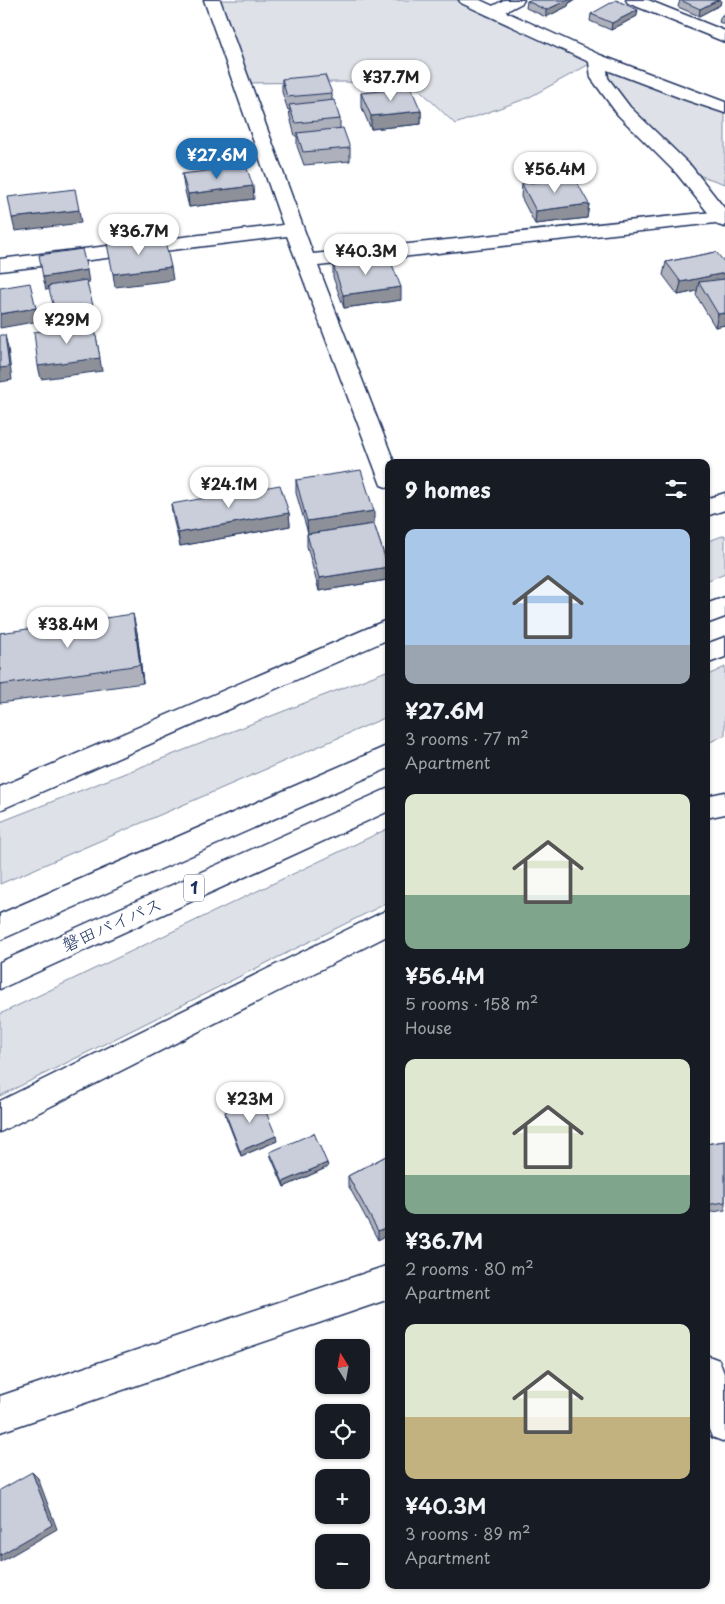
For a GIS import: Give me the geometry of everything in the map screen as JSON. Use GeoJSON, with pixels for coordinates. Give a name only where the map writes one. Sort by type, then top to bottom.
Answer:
{"type":"FeatureCollection","features":[{"type":"Feature","properties":{"kind":"main road"},"geometry":{"type":"LineString","coordinates":[[212,0],[294,229],[385,469]]}},
{"type":"Feature","properties":{"kind":"main road"},"geometry":{"type":"LineString","coordinates":[[467,0],[597,60],[673,91],[725,108]]}},
{"type":"Feature","properties":{"kind":"main road"},"geometry":{"type":"LineString","coordinates":[[493,12],[516,0]]}},
{"type":"Feature","properties":{"kind":"main road"},"geometry":{"type":"LineString","coordinates":[[634,0],[657,3],[725,37]]}},
{"type":"Feature","properties":{"kind":"main road"},"geometry":{"type":"LineString","coordinates":[[597,60],[600,78],[624,111],[684,170],[723,219]]}},
{"type":"Feature","properties":{"kind":"main road"},"geometry":{"type":"LineString","coordinates":[[306,261],[723,219]]}},
{"type":"Feature","properties":{"kind":"main road"},"geometry":{"type":"LineString","coordinates":[[0,265],[294,229]]}},
{"type":"Feature","properties":{"kind":"main road"},"geometry":{"type":"LineString","coordinates":[[710,507],[725,501]]}},
{"type":"Feature","properties":{"kind":"main road"},"geometry":{"type":"LineString","coordinates":[[710,612],[725,606]]}},
{"type":"Feature","properties":{"kind":"main road"},"geometry":{"type":"LineString","coordinates":[[0,799],[385,630]]}},
{"type":"Feature","properties":{"kind":"main road"},"geometry":{"type":"LineString","coordinates":[[710,653],[725,646]]}},
{"type":"Feature","properties":{"kind":"main road","name":"1"},"geometry":{"type":"LineString","coordinates":[[0,927],[385,758]]}},
{"type":"Feature","properties":{"kind":"main road","name":"磐田バイパス"},"geometry":{"type":"LineString","coordinates":[[0,976],[385,801]]}},
{"type":"Feature","properties":{"kind":"main road"},"geometry":{"type":"LineString","coordinates":[[710,806],[725,803]]}},
{"type":"Feature","properties":{"kind":"main road"},"geometry":{"type":"LineString","coordinates":[[0,1117],[385,923]]}},
{"type":"Feature","properties":{"kind":"main road"},"geometry":{"type":"LineString","coordinates":[[0,1414],[385,1283]]}},
{"type":"Feature","properties":{"kind":"main road"},"geometry":{"type":"LineString","coordinates":[[710,1384],[725,1424]]}},
{"type":"Feature","properties":{"kind":"shaded area"},"geometry":{"type":"Polygon","coordinates":[[[212,0],[468,0],[725,108],[725,184],[684,170],[629,115],[597,60],[528,98],[455,124],[419,89],[347,82],[242,83],[212,0]]]}},
{"type":"Feature","properties":{"kind":"shaded area"},"geometry":{"type":"Polygon","coordinates":[[[725,535],[725,573],[710,579],[710,541],[725,535]]]}},
{"type":"Feature","properties":{"kind":"shaded area"},"geometry":{"type":"Polygon","coordinates":[[[725,667],[725,735],[710,742],[710,674],[725,667]]]}},
{"type":"Feature","properties":{"kind":"shaded area"},"geometry":{"type":"Polygon","coordinates":[[[385,672],[385,718],[0,884],[0,822],[385,672]]]}},
{"type":"Feature","properties":{"kind":"shaded area"},"geometry":{"type":"Polygon","coordinates":[[[385,830],[385,904],[0,1096],[0,1014],[385,830]]]}},
{"type":"Feature","properties":{"kind":"building"},"geometry":{"type":"Polygon","coordinates":[[[568,0],[546,10],[527,1],[568,0]]]}},
{"type":"Feature","properties":{"kind":"building"},"geometry":{"type":"Polygon","coordinates":[[[616,0],[638,10],[612,23],[591,14],[616,0]]]}},
{"type":"Feature","properties":{"kind":"building"},"geometry":{"type":"Polygon","coordinates":[[[680,0],[718,0],[700,9],[680,0]]]}},
{"type":"Feature","properties":{"kind":"building"},"geometry":{"type":"Polygon","coordinates":[[[325,75],[332,93],[287,97],[282,79],[325,75]]]}},
{"type":"Feature","properties":{"kind":"building"},"geometry":{"type":"Polygon","coordinates":[[[411,88],[421,111],[371,116],[361,93],[411,88]]]}},
{"type":"Feature","properties":{"kind":"building"},"geometry":{"type":"Polygon","coordinates":[[[334,100],[340,119],[295,123],[289,105],[334,100]]]}},
{"type":"Feature","properties":{"kind":"building"},"geometry":{"type":"Polygon","coordinates":[[[343,128],[350,148],[303,152],[297,133],[343,128]]]}},
{"type":"Feature","properties":{"kind":"building"},"geometry":{"type":"Polygon","coordinates":[[[246,166],[253,186],[188,194],[182,174],[246,166]]]}},
{"type":"Feature","properties":{"kind":"building"},"geometry":{"type":"Polygon","coordinates":[[[574,177],[589,204],[536,211],[522,184],[574,177]]]}},
{"type":"Feature","properties":{"kind":"building"},"geometry":{"type":"Polygon","coordinates":[[[75,189],[79,210],[12,218],[8,197],[75,189]]]}},
{"type":"Feature","properties":{"kind":"building"},"geometry":{"type":"Polygon","coordinates":[[[164,237],[171,267],[113,274],[107,244],[164,237]]]}},
{"type":"Feature","properties":{"kind":"building"},"geometry":{"type":"Polygon","coordinates":[[[82,249],[87,270],[43,277],[39,255],[82,249]]]}},
{"type":"Feature","properties":{"kind":"building"},"geometry":{"type":"Polygon","coordinates":[[[716,252],[725,263],[725,273],[681,282],[666,262],[716,252]]]}},
{"type":"Feature","properties":{"kind":"building"},"geometry":{"type":"Polygon","coordinates":[[[389,257],[401,287],[343,295],[333,264],[389,257]]]}},
{"type":"Feature","properties":{"kind":"building"},"geometry":{"type":"Polygon","coordinates":[[[725,279],[725,313],[718,314],[699,282],[725,279]]]}},
{"type":"Feature","properties":{"kind":"building"},"geometry":{"type":"Polygon","coordinates":[[[86,280],[93,305],[55,311],[48,286],[86,280]]]}},
{"type":"Feature","properties":{"kind":"building"},"geometry":{"type":"Polygon","coordinates":[[[30,283],[36,308],[0,314],[0,288],[30,283]]]}},
{"type":"Feature","properties":{"kind":"building"},"geometry":{"type":"Polygon","coordinates":[[[94,324],[100,358],[38,366],[34,332],[94,324]]]}},
{"type":"Feature","properties":{"kind":"building"},"geometry":{"type":"Polygon","coordinates":[[[0,335],[5,335],[9,367],[0,368],[0,335]]]}},
{"type":"Feature","properties":{"kind":"building"},"geometry":{"type":"Polygon","coordinates":[[[361,470],[374,511],[307,521],[296,480],[361,470]]]}},
{"type":"Feature","properties":{"kind":"building"},"geometry":{"type":"Polygon","coordinates":[[[280,485],[289,513],[178,533],[171,504],[280,485]]]}},
{"type":"Feature","properties":{"kind":"building"},"geometry":{"type":"Polygon","coordinates":[[[374,524],[385,558],[385,567],[319,578],[307,534],[374,524]]]}},
{"type":"Feature","properties":{"kind":"building"},"geometry":{"type":"Polygon","coordinates":[[[133,614],[140,665],[0,685],[0,633],[133,614]]]}},
{"type":"Feature","properties":{"kind":"building"},"geometry":{"type":"Polygon","coordinates":[[[260,1098],[276,1136],[240,1151],[225,1112],[260,1098]]]}},
{"type":"Feature","properties":{"kind":"building"},"geometry":{"type":"Polygon","coordinates":[[[314,1133],[327,1163],[283,1182],[270,1152],[314,1133]]]}},
{"type":"Feature","properties":{"kind":"building"},"geometry":{"type":"Polygon","coordinates":[[[725,1141],[725,1202],[710,1204],[710,1143],[725,1141]]]}},
{"type":"Feature","properties":{"kind":"building"},"geometry":{"type":"Polygon","coordinates":[[[385,1157],[385,1228],[378,1231],[348,1176],[385,1157]]]}},
{"type":"Feature","properties":{"kind":"building"},"geometry":{"type":"Polygon","coordinates":[[[32,1472],[52,1525],[0,1555],[0,1490],[32,1472]]]}}]}
